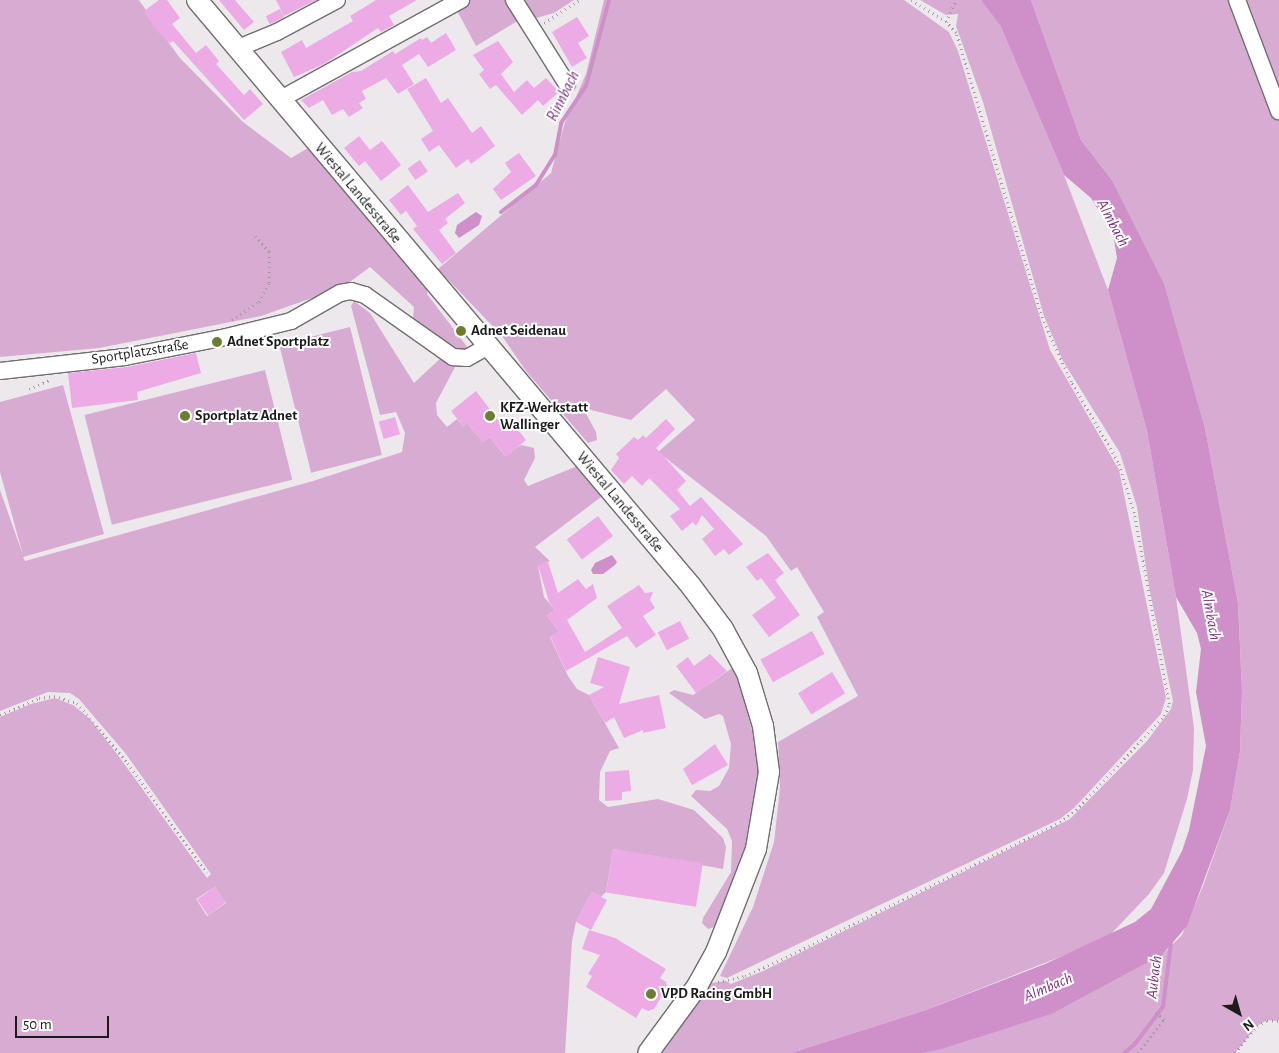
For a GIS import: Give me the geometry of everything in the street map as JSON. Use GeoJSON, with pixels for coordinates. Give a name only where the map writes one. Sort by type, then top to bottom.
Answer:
{"type":"FeatureCollection","features":[{"type":"Feature","properties":{"kind":"main road","name":"Wiestal Landesstraße"},"geometry":{"type":"LineString","coordinates":[[197,0],[487,347],[647,532],[713,615],[747,673],[763,726],[769,772],[762,826],[750,871],[720,944],[698,985],[648,1053]]}},
{"type":"Feature","properties":{"kind":"street"},"geometry":{"type":"LineString","coordinates":[[236,49],[277,32],[337,0]]}},
{"type":"Feature","properties":{"kind":"street"},"geometry":{"type":"LineString","coordinates":[[279,100],[460,0]]}},
{"type":"Feature","properties":{"kind":"street"},"geometry":{"type":"LineString","coordinates":[[514,0],[534,28],[567,84]]}},
{"type":"Feature","properties":{"kind":"street"},"geometry":{"type":"LineString","coordinates":[[1237,0],[1279,111]]}},
{"type":"Feature","properties":{"kind":"street","name":"Sportplatzstraße"},"geometry":{"type":"LineString","coordinates":[[0,371],[125,357],[226,337],[291,321],[340,293],[350,291],[365,296],[453,357],[467,358],[487,347]]}},
{"type":"Feature","properties":{"kind":"path"},"geometry":{"type":"LineString","coordinates":[[534,28],[579,0]]}},
{"type":"Feature","properties":{"kind":"path"},"geometry":{"type":"LineString","coordinates":[[716,976],[712,984],[745,976],[1060,822],[1076,810],[1164,716],[1169,704],[1125,481],[1111,446],[1053,346],[956,33],[946,22],[911,0]]}},
{"type":"Feature","properties":{"kind":"path"},"geometry":{"type":"LineString","coordinates":[[946,22],[956,0]]}},
{"type":"Feature","properties":{"kind":"path"},"geometry":{"type":"LineString","coordinates":[[226,337],[230,322],[259,302],[269,283],[269,252],[253,234]]}},
{"type":"Feature","properties":{"kind":"path"},"geometry":{"type":"LineString","coordinates":[[0,715],[38,698],[54,696],[77,703],[128,763],[207,873]]}},
{"type":"Feature","properties":{"kind":"path"},"geometry":{"type":"LineString","coordinates":[[1138,1053],[1163,1024],[1162,1017],[1156,1013]]}},
{"type":"Feature","properties":{"kind":"path"},"geometry":{"type":"LineString","coordinates":[[1235,1053],[1257,1026],[1267,1020],[1279,1021]]}},
{"type":"Feature","properties":{"kind":"shaded area"},"geometry":{"type":"Polygon","coordinates":[[[0,0],[139,0],[179,57],[243,122],[291,158],[310,147],[428,288],[427,294],[468,348],[461,350],[450,347],[413,318],[414,307],[370,267],[343,287],[261,316],[99,348],[0,357],[0,0]]]}},
{"type":"Feature","properties":{"kind":"shaded area"},"geometry":{"type":"Polygon","coordinates":[[[469,0],[506,0],[519,20],[476,46],[455,7],[469,0]]]}},
{"type":"Feature","properties":{"kind":"shaded area"},"geometry":{"type":"Polygon","coordinates":[[[520,0],[574,0],[554,13],[536,18],[520,0]]]}},
{"type":"Feature","properties":{"kind":"shaded area"},"geometry":{"type":"Polygon","coordinates":[[[604,0],[904,0],[949,32],[958,51],[1050,350],[1119,470],[1166,698],[1161,714],[1075,807],[1060,819],[727,978],[720,976],[753,907],[774,842],[780,788],[778,742],[858,696],[817,617],[824,612],[797,567],[791,571],[766,536],[658,452],[695,420],[666,389],[631,420],[583,408],[596,432],[597,440],[588,443],[526,371],[502,336],[438,269],[551,173],[565,122],[586,74],[604,0]]]}},
{"type":"Feature","properties":{"kind":"shaded area"},"geometry":{"type":"Polygon","coordinates":[[[920,0],[981,0],[990,9],[1000,25],[1064,175],[1108,290],[1147,431],[1176,597],[1194,728],[1193,770],[1187,799],[1164,873],[1149,894],[1111,934],[1085,947],[926,1010],[791,1053],[648,1053],[698,985],[726,981],[731,984],[763,971],[1070,819],[1147,741],[1171,709],[1173,701],[1149,587],[1137,507],[1120,453],[1063,361],[1044,316],[983,102],[956,26],[958,14],[946,15],[920,0]]]}},
{"type":"Feature","properties":{"kind":"shaded area"},"geometry":{"type":"Polygon","coordinates":[[[1031,0],[1279,0],[1279,1021],[1267,1020],[1257,1026],[1235,1053],[923,1053],[1052,1014],[1162,955],[1182,935],[1203,886],[1230,810],[1240,752],[1242,691],[1238,603],[1205,428],[1164,283],[1112,180],[1081,140],[1031,0]]]}},
{"type":"Feature","properties":{"kind":"shaded area"},"geometry":{"type":"Polygon","coordinates":[[[354,301],[370,313],[414,383],[443,356],[455,367],[436,403],[437,415],[447,427],[457,419],[463,426],[467,423],[483,442],[490,437],[505,456],[521,445],[534,448],[535,458],[524,480],[528,486],[580,465],[605,494],[535,547],[550,561],[538,566],[544,597],[555,610],[547,616],[559,632],[550,637],[568,676],[577,689],[589,695],[619,748],[610,751],[600,772],[599,800],[608,807],[658,799],[694,810],[723,838],[726,847],[723,869],[613,849],[606,892],[601,897],[592,892],[576,922],[572,941],[565,1053],[0,1053],[0,717],[31,704],[55,698],[73,705],[90,719],[207,878],[211,874],[126,754],[79,699],[70,693],[48,692],[0,711],[0,490],[23,555],[0,472],[0,402],[63,385],[104,534],[23,557],[25,561],[313,481],[402,452],[405,433],[396,412],[380,415],[351,306],[354,301]],[[215,887],[196,899],[207,916],[226,903],[215,887]]]}},
{"type":"Feature","properties":{"kind":"shaded area"},"geometry":{"type":"Polygon","coordinates":[[[350,327],[382,455],[311,473],[279,345],[350,327]]]}},
{"type":"Feature","properties":{"kind":"shaded area"},"geometry":{"type":"Polygon","coordinates":[[[265,370],[292,480],[112,525],[85,415],[265,370]]]}},
{"type":"Feature","properties":{"kind":"shaded area"},"geometry":{"type":"Polygon","coordinates":[[[735,666],[757,749],[759,783],[756,821],[718,926],[708,929],[702,923],[703,918],[731,872],[732,841],[727,829],[691,796],[696,790],[710,791],[719,786],[729,768],[731,744],[723,716],[719,714],[705,719],[669,693],[674,690],[693,695],[735,666]]]}},
{"type":"Feature","properties":{"kind":"water","name":"Almbach"},"geometry":{"type":"Polygon","coordinates":[[[981,0],[1031,0],[1081,140],[1112,180],[1164,283],[1205,428],[1238,603],[1242,691],[1240,752],[1230,810],[1187,926],[1162,955],[1052,1014],[941,1049],[923,1053],[791,1053],[926,1010],[1045,964],[1135,922],[1151,909],[1182,851],[1189,830],[1206,746],[1196,692],[1201,649],[1197,633],[1176,597],[1147,431],[1108,290],[1117,258],[1113,234],[1091,198],[1064,175],[1000,25],[981,0]]]}},
{"type":"Feature","properties":{"kind":"water"},"geometry":{"type":"Polygon","coordinates":[[[476,212],[482,216],[479,225],[459,238],[455,233],[457,225],[476,212]]]}},
{"type":"Feature","properties":{"kind":"water"},"geometry":{"type":"Polygon","coordinates":[[[612,555],[617,562],[615,565],[603,574],[593,574],[591,570],[595,563],[612,555]]]}},
{"type":"Feature","properties":{"kind":"building"},"geometry":{"type":"Polygon","coordinates":[[[159,0],[167,0],[180,18],[172,24],[196,53],[206,45],[219,61],[216,64],[244,95],[250,89],[263,104],[244,120],[173,41],[170,43],[159,33],[146,15],[144,11],[159,0]]]}},
{"type":"Feature","properties":{"kind":"building"},"geometry":{"type":"Polygon","coordinates":[[[219,0],[235,0],[254,22],[244,30],[219,0]]]}},
{"type":"Feature","properties":{"kind":"building"},"geometry":{"type":"Polygon","coordinates":[[[276,0],[316,0],[284,16],[276,0]]]}},
{"type":"Feature","properties":{"kind":"building"},"geometry":{"type":"Polygon","coordinates":[[[376,0],[417,0],[389,16],[394,25],[381,32],[378,28],[324,64],[294,77],[281,52],[302,40],[306,48],[353,21],[350,16],[376,0]]]}},
{"type":"Feature","properties":{"kind":"building"},"geometry":{"type":"Polygon","coordinates":[[[280,9],[284,17],[270,24],[266,16],[280,9]]]}},
{"type":"Feature","properties":{"kind":"building"},"geometry":{"type":"Polygon","coordinates":[[[577,17],[589,36],[578,43],[587,58],[572,67],[552,32],[577,17]]]}},
{"type":"Feature","properties":{"kind":"building"},"geometry":{"type":"Polygon","coordinates":[[[446,33],[456,50],[428,67],[419,54],[402,65],[414,84],[398,94],[386,78],[362,91],[366,99],[359,103],[363,108],[349,117],[343,109],[332,115],[323,100],[309,108],[301,100],[352,72],[361,71],[393,51],[395,54],[421,38],[422,40],[427,37],[431,43],[446,33]]]}},
{"type":"Feature","properties":{"kind":"building"},"geometry":{"type":"Polygon","coordinates":[[[498,41],[513,62],[501,74],[514,92],[527,80],[534,88],[546,78],[559,92],[543,106],[538,100],[522,115],[496,85],[490,89],[479,74],[484,70],[473,55],[498,41]]]}},
{"type":"Feature","properties":{"kind":"building"},"geometry":{"type":"Polygon","coordinates":[[[426,78],[441,103],[448,98],[472,133],[481,126],[495,146],[471,164],[468,159],[456,168],[439,145],[429,152],[421,139],[433,131],[407,89],[426,78]]]}},
{"type":"Feature","properties":{"kind":"building"},"geometry":{"type":"Polygon","coordinates":[[[359,136],[370,150],[382,141],[401,165],[381,181],[365,161],[359,166],[344,148],[359,136]]]}},
{"type":"Feature","properties":{"kind":"building"},"geometry":{"type":"Polygon","coordinates":[[[519,153],[536,176],[501,200],[493,189],[511,172],[505,163],[519,153]]]}},
{"type":"Feature","properties":{"kind":"building"},"geometry":{"type":"Polygon","coordinates":[[[420,160],[428,172],[415,180],[408,168],[420,160]]]}},
{"type":"Feature","properties":{"kind":"building"},"geometry":{"type":"Polygon","coordinates":[[[408,185],[428,212],[458,193],[465,203],[445,219],[448,223],[439,230],[456,253],[442,264],[413,229],[417,226],[406,211],[401,215],[389,200],[408,185]]]}},
{"type":"Feature","properties":{"kind":"building"},"geometry":{"type":"Polygon","coordinates":[[[196,353],[201,373],[137,392],[138,400],[72,408],[68,373],[127,367],[196,353]]]}},
{"type":"Feature","properties":{"kind":"building"},"geometry":{"type":"Polygon","coordinates":[[[476,391],[501,424],[509,418],[526,440],[506,457],[490,437],[483,442],[467,423],[463,426],[451,411],[476,391]]]}},
{"type":"Feature","properties":{"kind":"building"},"geometry":{"type":"Polygon","coordinates":[[[395,417],[400,434],[384,439],[379,422],[395,417]]]}},
{"type":"Feature","properties":{"kind":"building"},"geometry":{"type":"Polygon","coordinates":[[[666,419],[675,429],[656,448],[686,481],[677,490],[690,506],[701,497],[743,544],[729,555],[724,549],[715,556],[702,539],[714,529],[702,515],[696,526],[693,522],[682,531],[670,516],[680,509],[649,478],[642,486],[632,476],[624,484],[611,470],[619,458],[616,454],[634,437],[638,440],[643,435],[646,438],[666,419]]]}},
{"type":"Feature","properties":{"kind":"building"},"geometry":{"type":"Polygon","coordinates":[[[598,516],[613,536],[582,559],[567,539],[598,516]]]}},
{"type":"Feature","properties":{"kind":"building"},"geometry":{"type":"Polygon","coordinates":[[[768,553],[784,573],[775,580],[800,615],[769,637],[752,615],[776,598],[761,578],[757,581],[746,567],[768,553]]]}},
{"type":"Feature","properties":{"kind":"building"},"geometry":{"type":"Polygon","coordinates":[[[548,562],[558,593],[578,579],[586,589],[593,584],[597,598],[567,620],[585,652],[622,628],[607,606],[639,585],[645,593],[653,592],[650,600],[655,608],[643,616],[656,635],[636,648],[627,636],[566,671],[550,636],[559,632],[547,616],[555,610],[549,602],[538,565],[548,562]]]}},
{"type":"Feature","properties":{"kind":"building"},"geometry":{"type":"Polygon","coordinates":[[[680,621],[689,639],[667,650],[658,632],[680,621]]]}},
{"type":"Feature","properties":{"kind":"building"},"geometry":{"type":"Polygon","coordinates":[[[812,631],[825,654],[773,682],[760,660],[812,631]]]}},
{"type":"Feature","properties":{"kind":"building"},"geometry":{"type":"Polygon","coordinates":[[[710,654],[727,671],[696,693],[676,666],[688,657],[694,666],[710,654]]]}},
{"type":"Feature","properties":{"kind":"building"},"geometry":{"type":"Polygon","coordinates":[[[598,657],[630,667],[619,704],[659,695],[666,728],[643,733],[643,730],[624,738],[614,717],[605,723],[589,695],[604,687],[590,683],[598,657]]]}},
{"type":"Feature","properties":{"kind":"building"},"geometry":{"type":"Polygon","coordinates":[[[832,672],[845,693],[811,714],[798,693],[832,672]]]}},
{"type":"Feature","properties":{"kind":"building"},"geometry":{"type":"Polygon","coordinates":[[[715,744],[728,765],[692,785],[683,769],[715,744]]]}},
{"type":"Feature","properties":{"kind":"building"},"geometry":{"type":"Polygon","coordinates":[[[629,770],[631,791],[622,792],[622,800],[605,801],[605,772],[629,770]]]}},
{"type":"Feature","properties":{"kind":"building"},"geometry":{"type":"Polygon","coordinates":[[[613,849],[703,863],[696,907],[606,892],[613,849]]]}},
{"type":"Feature","properties":{"kind":"building"},"geometry":{"type":"Polygon","coordinates":[[[215,887],[226,903],[208,915],[197,900],[215,887]]]}},
{"type":"Feature","properties":{"kind":"building"},"geometry":{"type":"Polygon","coordinates":[[[592,892],[607,900],[591,930],[576,922],[592,892]]]}},
{"type":"Feature","properties":{"kind":"building"},"geometry":{"type":"Polygon","coordinates":[[[589,930],[615,938],[666,969],[660,978],[666,982],[667,988],[654,1009],[648,1011],[642,1008],[636,1018],[586,987],[592,976],[588,974],[600,955],[582,949],[589,930]]]}},
{"type":"Feature","properties":{"kind":"waterway","name":"Rinnbach"},"geometry":{"type":"LineString","coordinates":[[501,212],[536,185],[555,155],[561,123],[586,86],[609,0]]}},
{"type":"Feature","properties":{"kind":"waterway","name":"Aubach"},"geometry":{"type":"LineString","coordinates":[[1124,1053],[1134,1045],[1163,1007],[1171,943]]}},
{"type":"Feature","properties":{"kind":"place","name":"Adnet Seidenau"},"geometry":{"type":"Point","coordinates":[461,331]}},
{"type":"Feature","properties":{"kind":"place","name":"Adnet Sportplatz"},"geometry":{"type":"Point","coordinates":[217,342]}},
{"type":"Feature","properties":{"kind":"place","name":"Sportplatz Adnet"},"geometry":{"type":"Point","coordinates":[185,416]}},
{"type":"Feature","properties":{"kind":"place","name":"KFZ-Werkstatt Wallinger"},"geometry":{"type":"Point","coordinates":[490,416]}},
{"type":"Feature","properties":{"kind":"place","name":"VPD Racing GmbH"},"geometry":{"type":"Point","coordinates":[651,994]}}]}
